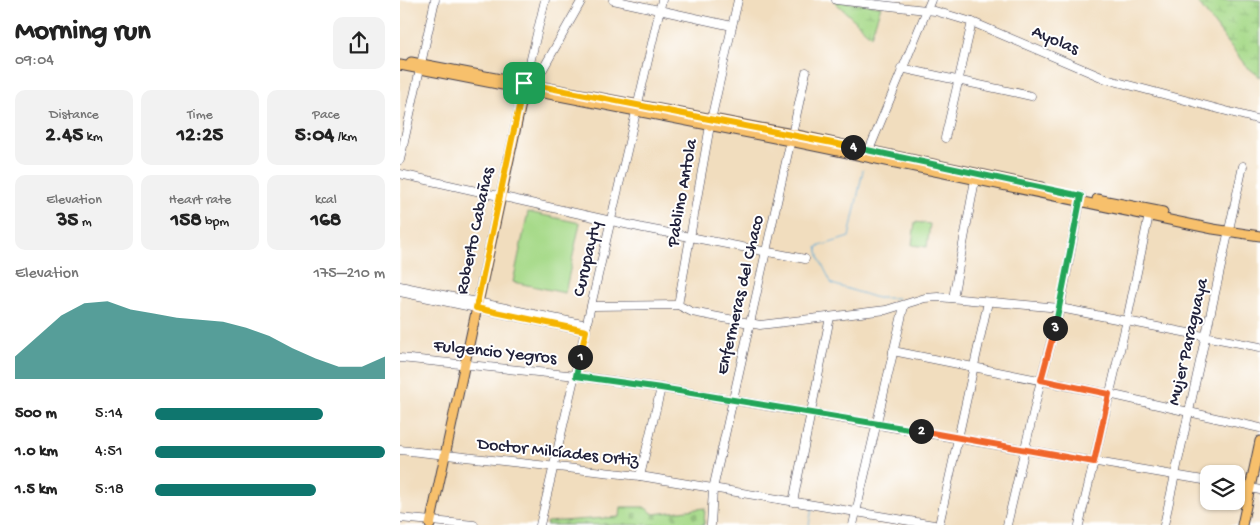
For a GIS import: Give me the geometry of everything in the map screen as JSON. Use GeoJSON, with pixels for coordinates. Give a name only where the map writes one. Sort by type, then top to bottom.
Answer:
{"type":"FeatureCollection","features":[{"type":"Feature","properties":{"kind":"main road"},"geometry":{"type":"LineString","coordinates":[[400,60],[420,66],[524,87],[791,138],[1150,211],[1226,230],[1260,236]]}},
{"type":"Feature","properties":{"kind":"main road"},"geometry":{"type":"LineString","coordinates":[[400,66],[420,66]]}},
{"type":"Feature","properties":{"kind":"main road"},"geometry":{"type":"LineString","coordinates":[[524,87],[534,85],[636,109]]}},
{"type":"Feature","properties":{"kind":"main road","name":"Roberto Cabañas"},"geometry":{"type":"LineString","coordinates":[[430,523],[524,87]]}},
{"type":"Feature","properties":{"kind":"main road"},"geometry":{"type":"LineString","coordinates":[[867,154],[975,180],[1081,198]]}},
{"type":"Feature","properties":{"kind":"main road"},"geometry":{"type":"LineString","coordinates":[[1242,525],[1260,442]]}},
{"type":"Feature","properties":{"kind":"street"},"geometry":{"type":"LineString","coordinates":[[400,160],[435,0]]}},
{"type":"Feature","properties":{"kind":"street"},"geometry":{"type":"LineString","coordinates":[[524,87],[545,0]]}},
{"type":"Feature","properties":{"kind":"street"},"geometry":{"type":"LineString","coordinates":[[534,85],[582,0]]}},
{"type":"Feature","properties":{"kind":"street"},"geometry":{"type":"LineString","coordinates":[[613,0],[732,26]]}},
{"type":"Feature","properties":{"kind":"street","name":"Curupayty"},"geometry":{"type":"LineString","coordinates":[[540,525],[586,328],[593,306],[662,0]]}},
{"type":"Feature","properties":{"kind":"street","name":"Pablino Antola"},"geometry":{"type":"LineString","coordinates":[[678,305],[710,123],[738,0]]}},
{"type":"Feature","properties":{"kind":"street","name":"Ayolas"},"geometry":{"type":"LineString","coordinates":[[836,0],[925,10],[972,22],[1106,79],[1260,120]]}},
{"type":"Feature","properties":{"kind":"street"},"geometry":{"type":"LineString","coordinates":[[867,154],[925,10],[931,0]]}},
{"type":"Feature","properties":{"kind":"street"},"geometry":{"type":"LineString","coordinates":[[945,138],[972,22]]}},
{"type":"Feature","properties":{"kind":"street"},"geometry":{"type":"LineString","coordinates":[[901,68],[1032,96]]}},
{"type":"Feature","properties":{"kind":"street","name":"Enfermeras del Chaco"},"geometry":{"type":"LineString","coordinates":[[711,525],[713,489],[806,72]]}},
{"type":"Feature","properties":{"kind":"street","name":"Mujer Paraguaya"},"geometry":{"type":"LineString","coordinates":[[1164,525],[1206,337],[1226,230],[1243,166]]}},
{"type":"Feature","properties":{"kind":"street"},"geometry":{"type":"LineString","coordinates":[[400,174],[500,198]]}},
{"type":"Feature","properties":{"kind":"street"},"geometry":{"type":"LineString","coordinates":[[400,178],[612,222],[629,228],[664,230],[690,238],[805,259]]}},
{"type":"Feature","properties":{"kind":"street"},"geometry":{"type":"LineString","coordinates":[[953,298],[975,180]]}},
{"type":"Feature","properties":{"kind":"street"},"geometry":{"type":"LineString","coordinates":[[1007,525],[1060,308],[1081,198]]}},
{"type":"Feature","properties":{"kind":"street"},"geometry":{"type":"LineString","coordinates":[[1080,525],[1150,211]]}},
{"type":"Feature","properties":{"kind":"street"},"geometry":{"type":"LineString","coordinates":[[400,286],[477,306]]}},
{"type":"Feature","properties":{"kind":"street"},"geometry":{"type":"LineString","coordinates":[[400,292],[586,328]]}},
{"type":"Feature","properties":{"kind":"street"},"geometry":{"type":"LineString","coordinates":[[593,306],[678,305],[692,312],[751,325],[830,317],[904,306],[925,298],[953,298],[1060,308],[1260,347]]}},
{"type":"Feature","properties":{"kind":"street"},"geometry":{"type":"LineString","coordinates":[[939,525],[988,302]]}},
{"type":"Feature","properties":{"kind":"street"},"geometry":{"type":"LineString","coordinates":[[854,525],[904,306]]}},
{"type":"Feature","properties":{"kind":"street"},"geometry":{"type":"LineString","coordinates":[[793,502],[830,317]]}},
{"type":"Feature","properties":{"kind":"street"},"geometry":{"type":"LineString","coordinates":[[893,351],[1109,394],[1260,428]]}},
{"type":"Feature","properties":{"kind":"street","name":"Fulgencio Yegros"},"geometry":{"type":"LineString","coordinates":[[400,358],[576,376],[661,388],[811,414],[878,423],[1200,479]]}},
{"type":"Feature","properties":{"kind":"street"},"geometry":{"type":"LineString","coordinates":[[640,476],[661,388]]}},
{"type":"Feature","properties":{"kind":"street","name":"Doctor Milcíades Ortiz"},"geometry":{"type":"LineString","coordinates":[[400,450],[640,476],[934,525]]}},
{"type":"Feature","properties":{"kind":"street"},"geometry":{"type":"LineString","coordinates":[[1245,487],[1260,490]]}},
{"type":"Feature","properties":{"kind":"street"},"geometry":{"type":"LineString","coordinates":[[400,518],[430,523],[474,525]]}},
{"type":"Feature","properties":{"kind":"green space"},"geometry":{"type":"Polygon","coordinates":[[[1196,0],[1260,0],[1260,77],[1245,65],[1196,0]]]}},
{"type":"Feature","properties":{"kind":"green space"},"geometry":{"type":"Polygon","coordinates":[[[834,1],[881,6],[871,36],[834,1]]]}},
{"type":"Feature","properties":{"kind":"green space"},"geometry":{"type":"Polygon","coordinates":[[[528,212],[580,223],[565,293],[513,282],[528,212]]]}},
{"type":"Feature","properties":{"kind":"green space"},"geometry":{"type":"Polygon","coordinates":[[[915,222],[930,224],[927,247],[912,245],[915,222]]]}},
{"type":"Feature","properties":{"kind":"green space"},"geometry":{"type":"Polygon","coordinates":[[[621,507],[644,507],[654,514],[705,508],[704,525],[546,525],[547,522],[620,517],[621,507]]]}},
{"type":"Feature","properties":{"kind":"waterway"},"geometry":{"type":"LineString","coordinates":[[863,170],[849,237],[817,247],[820,260],[832,284],[877,298],[898,298]]}},
{"type":"Feature","properties":{"kind":"waterway"},"geometry":{"type":"LineString","coordinates":[[809,525],[812,508]]}},
{"type":"Feature","properties":{"kind":"route"},"geometry":{"type":"LineString","coordinates":[[524,83],[792,134],[1081,196],[1060,308],[1041,380],[1109,394],[1094,462],[878,423],[576,376],[586,331],[476,308],[524,83]]}}]}
